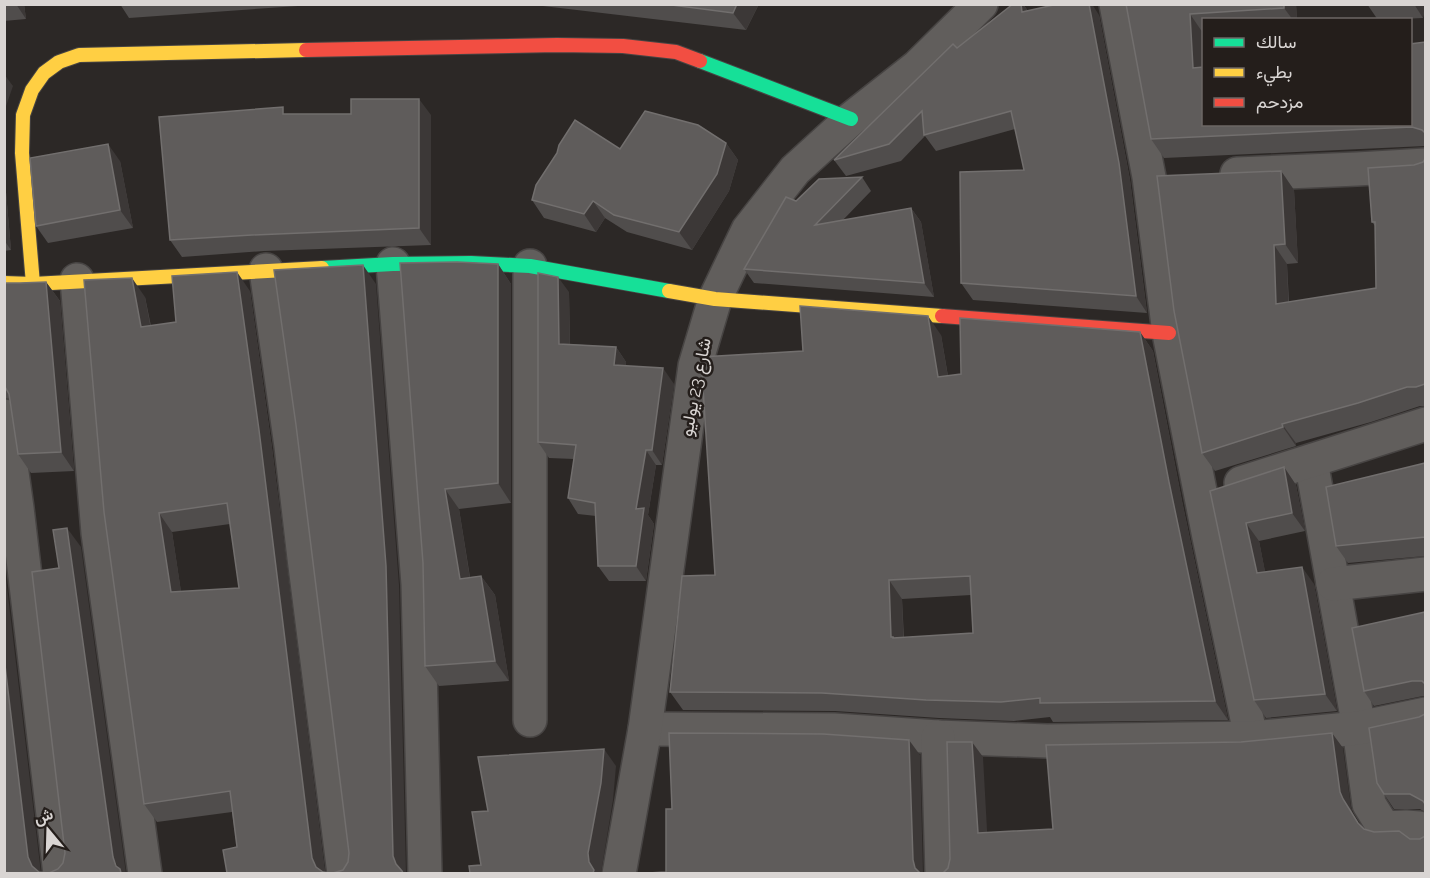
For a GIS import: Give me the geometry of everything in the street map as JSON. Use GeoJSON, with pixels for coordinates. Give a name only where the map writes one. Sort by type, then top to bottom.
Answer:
{"type":"FeatureCollection","features":[{"type":"Feature","properties":{"kind":"street","name":"شارع 23 يوليو"},"geometry":{"type":"LineString","coordinates":[[619,873],[645,729],[695,366],[715,299],[748,231],[795,170],[851,119],[917,67],[981,4]]}},
{"type":"Feature","properties":{"kind":"street"},"geometry":{"type":"LineString","coordinates":[[1116,4],[1149,177],[1169,333],[1200,496],[1251,738]]}},
{"type":"Feature","properties":{"kind":"street"},"geometry":{"type":"LineString","coordinates":[[33,284],[22,153],[23,115],[32,90],[44,73],[59,62],[79,55],[557,45],[623,46],[676,52],[851,119]]}},
{"type":"Feature","properties":{"kind":"street"},"geometry":{"type":"LineString","coordinates":[[1149,177],[1425,165]]}},
{"type":"Feature","properties":{"kind":"street"},"geometry":{"type":"LineString","coordinates":[[4,283],[33,284],[393,264],[471,263],[530,266],[715,299],[1169,333]]}},
{"type":"Feature","properties":{"kind":"street"},"geometry":{"type":"LineString","coordinates":[[393,264],[418,584],[425,873]]}},
{"type":"Feature","properties":{"kind":"street"},"geometry":{"type":"LineString","coordinates":[[530,266],[530,720]]}},
{"type":"Feature","properties":{"kind":"street"},"geometry":{"type":"LineString","coordinates":[[266,270],[291,446],[344,873]]}},
{"type":"Feature","properties":{"kind":"street"},"geometry":{"type":"LineString","coordinates":[[77,280],[98,533],[145,873]]}},
{"type":"Feature","properties":{"kind":"street"},"geometry":{"type":"LineString","coordinates":[[4,416],[60,873]]}},
{"type":"Feature","properties":{"kind":"street"},"geometry":{"type":"LineString","coordinates":[[1200,496],[1425,424]]}},
{"type":"Feature","properties":{"kind":"street"},"geometry":{"type":"LineString","coordinates":[[1311,461],[1359,729],[1369,804],[1384,828],[1419,828],[1425,836]]}},
{"type":"Feature","properties":{"kind":"street"},"geometry":{"type":"LineString","coordinates":[[1333,584],[1425,574]]}},
{"type":"Feature","properties":{"kind":"street"},"geometry":{"type":"LineString","coordinates":[[645,729],[834,730],[1047,741],[1251,738],[1359,729],[1425,714]]}},
{"type":"Feature","properties":{"kind":"street"},"geometry":{"type":"LineString","coordinates":[[938,737],[942,873]]}},
{"type":"Feature","properties":{"kind":"building"},"geometry":{"type":"Polygon","coordinates":[[[664,4],[737,4],[733,13],[664,4]]]}},
{"type":"Feature","properties":{"kind":"building"},"geometry":{"type":"Polygon","coordinates":[[[1013,4],[1021,4],[1022,12],[1058,4],[1089,4],[1119,163],[1136,296],[961,283],[960,172],[1024,170],[1011,111],[924,135],[922,111],[889,144],[834,160],[953,44],[957,48],[1013,4]]]}},
{"type":"Feature","properties":{"kind":"building"},"geometry":{"type":"Polygon","coordinates":[[[1126,4],[1284,4],[1284,8],[1190,14],[1193,68],[1202,67],[1202,126],[1412,126],[1412,44],[1425,42],[1425,133],[1412,127],[1151,139],[1126,4]]]}},
{"type":"Feature","properties":{"kind":"building"},"geometry":{"type":"Polygon","coordinates":[[[351,99],[419,99],[419,228],[170,240],[159,117],[283,107],[283,114],[351,114],[351,99]]]}},
{"type":"Feature","properties":{"kind":"building"},"geometry":{"type":"Polygon","coordinates":[[[645,111],[698,125],[726,143],[717,174],[679,232],[614,215],[593,201],[584,214],[532,200],[536,185],[575,120],[620,149],[645,111]]]}},
{"type":"Feature","properties":{"kind":"building"},"geometry":{"type":"Polygon","coordinates":[[[108,144],[120,210],[36,226],[30,158],[108,144]]]}},
{"type":"Feature","properties":{"kind":"building"},"geometry":{"type":"Polygon","coordinates":[[[1425,159],[1425,384],[1407,387],[1282,424],[1283,427],[1202,453],[1174,311],[1157,176],[1281,171],[1285,244],[1274,245],[1276,304],[1376,288],[1375,222],[1372,222],[1368,168],[1414,165],[1425,159]]]}},
{"type":"Feature","properties":{"kind":"building"},"geometry":{"type":"Polygon","coordinates":[[[862,177],[815,225],[911,208],[924,283],[744,269],[786,197],[796,201],[819,179],[862,177]]]}},
{"type":"Feature","properties":{"kind":"building"},"geometry":{"type":"Polygon","coordinates":[[[400,263],[498,264],[498,483],[445,489],[460,579],[481,576],[495,661],[425,666],[423,563],[400,263]]]}},
{"type":"Feature","properties":{"kind":"building"},"geometry":{"type":"Polygon","coordinates":[[[363,265],[386,566],[393,856],[403,873],[333,873],[343,870],[348,862],[349,853],[296,425],[274,270],[363,265]]]}},
{"type":"Feature","properties":{"kind":"building"},"geometry":{"type":"Polygon","coordinates":[[[237,272],[312,858],[316,867],[323,872],[331,873],[227,873],[223,850],[237,847],[230,791],[144,804],[104,512],[84,280],[132,278],[141,327],[176,322],[172,276],[237,272]],[[227,503],[159,513],[171,592],[239,588],[227,503]]]}},
{"type":"Feature","properties":{"kind":"building"},"geometry":{"type":"Polygon","coordinates":[[[538,273],[558,277],[559,344],[616,347],[614,365],[663,368],[652,450],[646,450],[636,509],[644,508],[636,566],[598,566],[595,503],[568,498],[576,445],[538,442],[538,273]]]}},
{"type":"Feature","properties":{"kind":"building"},"geometry":{"type":"Polygon","coordinates":[[[46,282],[61,452],[18,454],[9,394],[4,385],[4,283],[46,282]]]}},
{"type":"Feature","properties":{"kind":"building"},"geometry":{"type":"Polygon","coordinates":[[[800,306],[928,316],[938,377],[961,374],[960,318],[1140,332],[1215,701],[1040,703],[1040,698],[1001,702],[822,693],[670,692],[682,576],[715,575],[701,357],[803,351],[800,306]],[[970,576],[889,580],[891,637],[973,633],[970,576]]]}},
{"type":"Feature","properties":{"kind":"building"},"geometry":{"type":"Polygon","coordinates":[[[1425,463],[1425,537],[1336,546],[1326,487],[1425,463]]]}},
{"type":"Feature","properties":{"kind":"building"},"geometry":{"type":"Polygon","coordinates":[[[1284,467],[1292,513],[1246,523],[1257,573],[1302,567],[1325,694],[1254,700],[1210,491],[1284,467]]]}},
{"type":"Feature","properties":{"kind":"building"},"geometry":{"type":"Polygon","coordinates":[[[67,528],[113,857],[121,873],[49,873],[58,869],[63,863],[65,853],[32,572],[59,568],[53,530],[67,528]]]}},
{"type":"Feature","properties":{"kind":"building"},"geometry":{"type":"Polygon","coordinates":[[[1425,612],[1425,684],[1422,681],[1412,681],[1364,691],[1352,628],[1425,612]]]}},
{"type":"Feature","properties":{"kind":"building"},"geometry":{"type":"Polygon","coordinates":[[[4,657],[28,857],[32,866],[39,872],[49,873],[4,873],[4,657]]]}},
{"type":"Feature","properties":{"kind":"building"},"geometry":{"type":"Polygon","coordinates":[[[1425,714],[1425,804],[1410,794],[1384,794],[1377,783],[1369,728],[1425,714]]]}},
{"type":"Feature","properties":{"kind":"building"},"geometry":{"type":"Polygon","coordinates":[[[669,733],[823,734],[909,740],[913,860],[915,868],[920,873],[648,873],[666,872],[666,809],[672,809],[669,733]]]}},
{"type":"Feature","properties":{"kind":"building"},"geometry":{"type":"Polygon","coordinates":[[[1332,733],[1340,792],[1358,823],[1364,829],[1374,832],[1399,831],[1410,839],[1420,839],[1425,836],[1425,873],[943,873],[948,868],[950,859],[947,742],[972,742],[978,833],[1053,829],[1046,745],[1241,742],[1332,733]]]}},
{"type":"Feature","properties":{"kind":"building"},"geometry":{"type":"Polygon","coordinates":[[[604,749],[601,783],[588,853],[593,873],[470,873],[469,866],[481,865],[472,812],[488,811],[478,757],[604,749]]]}},
{"type":"Feature","properties":{"kind":"traffic: fast"},"geometry":{"type":"LineString","coordinates":[[700,61],[851,119]]}},
{"type":"Feature","properties":{"kind":"traffic: fast"},"geometry":{"type":"LineString","coordinates":[[322,268],[471,263],[530,266],[669,291]]}},
{"type":"Feature","properties":{"kind":"traffic: slow"},"geometry":{"type":"LineString","coordinates":[[33,284],[22,153],[23,115],[32,90],[44,73],[59,62],[79,55],[306,50]]}},
{"type":"Feature","properties":{"kind":"traffic: slow"},"geometry":{"type":"LineString","coordinates":[[4,283],[33,284],[322,268]]}},
{"type":"Feature","properties":{"kind":"traffic: slow"},"geometry":{"type":"LineString","coordinates":[[669,291],[715,299],[942,316]]}},
{"type":"Feature","properties":{"kind":"traffic: jam"},"geometry":{"type":"LineString","coordinates":[[306,50],[557,45],[623,46],[676,52],[700,61]]}},
{"type":"Feature","properties":{"kind":"traffic: jam"},"geometry":{"type":"LineString","coordinates":[[942,316],[1169,333]]}}]}
